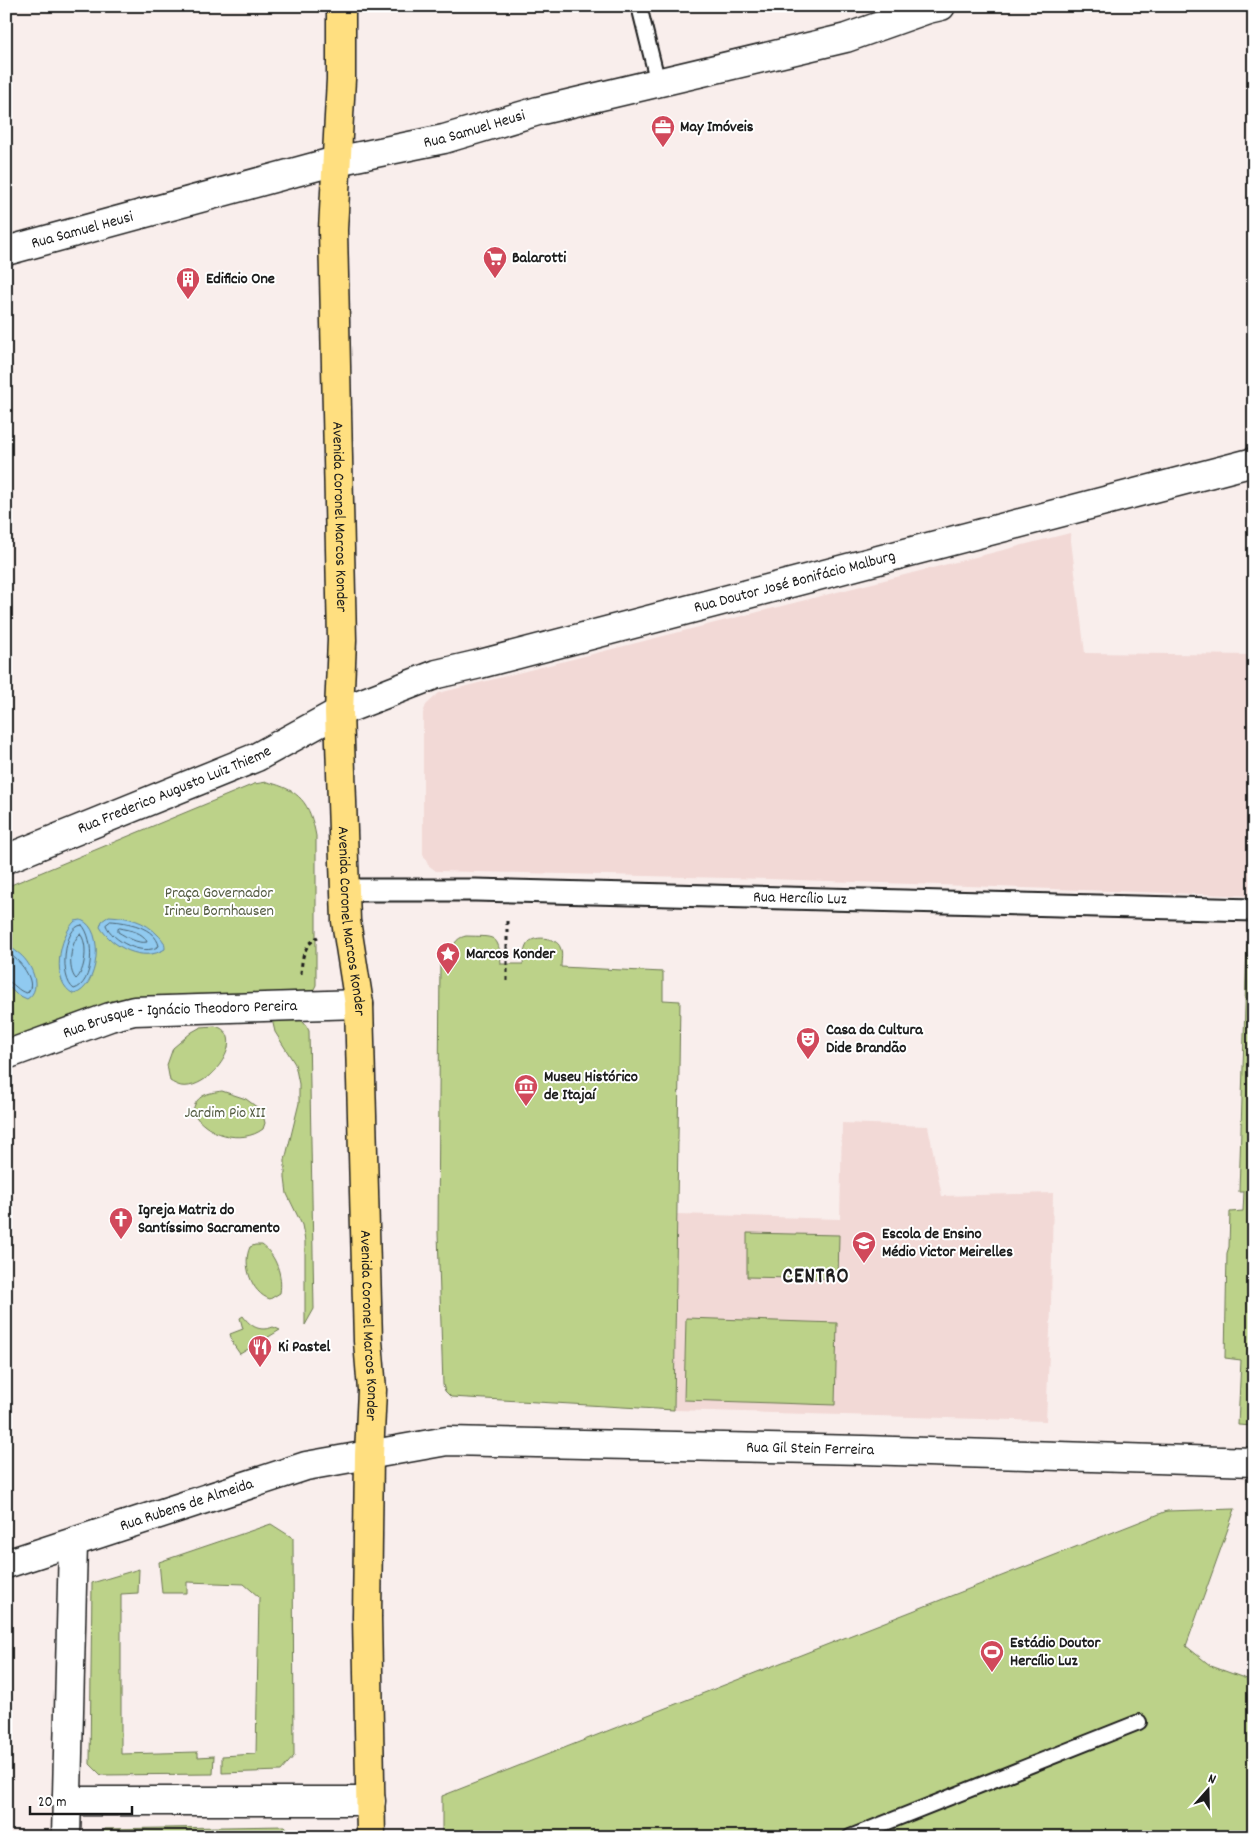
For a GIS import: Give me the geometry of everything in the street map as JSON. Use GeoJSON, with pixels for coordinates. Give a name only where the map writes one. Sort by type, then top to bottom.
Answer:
{"type":"FeatureCollection","features":[{"type":"Feature","properties":{"kind":"main road","name":"Avenida Coronel Marcos Konder"},"geometry":{"type":"LineString","coordinates":[[341,6],[341,79],[333,230],[342,640],[339,712],[346,921],[359,1004],[368,1341],[372,1390],[369,1455],[367,1617],[371,1837]]}},
{"type":"Feature","properties":{"kind":"main road","name":"Rua Samuel Heusi"},"geometry":{"type":"LineString","coordinates":[[6,251],[336,161],[444,139],[538,111],[846,38],[932,7]]}},
{"type":"Feature","properties":{"kind":"main road","name":"Rua Doutor José Bonifácio Malburg"},"geometry":{"type":"LineString","coordinates":[[339,712],[437,674],[1254,462]]}},
{"type":"Feature","properties":{"kind":"main road","name":"Rua Frederico Augusto Luiz Thieme"},"geometry":{"type":"LineString","coordinates":[[6,859],[257,757],[339,712]]}},
{"type":"Feature","properties":{"kind":"main road","name":"Rua Brusque - Ignácio Theodoro Pereira"},"geometry":{"type":"LineString","coordinates":[[6,1055],[110,1017],[134,1012],[359,1004]]}},
{"type":"Feature","properties":{"kind":"main road","name":"Rua Gil Stein Ferreira"},"geometry":{"type":"LineString","coordinates":[[369,1455],[447,1441],[862,1450],[1254,1462]]}},
{"type":"Feature","properties":{"kind":"main road","name":"Rua Rubens de Almeida"},"geometry":{"type":"LineString","coordinates":[[6,1564],[306,1466],[369,1455]]}},
{"type":"Feature","properties":{"kind":"main road"},"geometry":{"type":"LineString","coordinates":[[66,1837],[73,1543]]}},
{"type":"Feature","properties":{"kind":"main road"},"geometry":{"type":"LineString","coordinates":[[66,1802],[371,1801]]}},
{"type":"Feature","properties":{"kind":"street","name":"Rua Hercílio Luz"},"geometry":{"type":"LineString","coordinates":[[346,890],[475,890],[1254,910]]}},
{"type":"Feature","properties":{"kind":"lane"},"geometry":{"type":"LineString","coordinates":[[639,6],[658,83]]}},
{"type":"Feature","properties":{"kind":"lane"},"geometry":{"type":"LineString","coordinates":[[850,1837],[1138,1722]]}},
{"type":"Feature","properties":{"kind":"path"},"geometry":{"type":"LineString","coordinates":[[507,914],[507,981]]}},
{"type":"Feature","properties":{"kind":"shaded area"},"geometry":{"type":"Polygon","coordinates":[[[1070,533],[1085,653],[1254,655],[1254,896],[769,879],[436,871],[428,865],[423,854],[423,713],[426,705],[439,693],[1070,533]]]}},
{"type":"Feature","properties":{"kind":"shaded area","name":"Escola de Ensino Médio Victor Meirelles"},"geometry":{"type":"Polygon","coordinates":[[[842,1123],[928,1126],[942,1196],[1053,1193],[1051,1309],[1046,1421],[674,1410],[677,1214],[840,1219],[842,1123]]]}},
{"type":"Feature","properties":{"kind":"green space","name":"Praça Governador Irineu Bornhausen"},"geometry":{"type":"Polygon","coordinates":[[[267,782],[288,789],[302,800],[314,825],[316,836],[316,985],[312,993],[6,1043],[6,887],[254,784],[267,782]]]}},
{"type":"Feature","properties":{"kind":"green space"},"geometry":{"type":"Polygon","coordinates":[[[466,936],[483,936],[493,939],[499,947],[501,964],[523,964],[527,944],[532,940],[546,938],[555,941],[560,947],[561,967],[663,972],[663,1000],[680,1001],[674,1410],[451,1397],[445,1391],[443,1385],[438,1233],[440,961],[453,961],[454,945],[458,939],[466,936]]]}},
{"type":"Feature","properties":{"kind":"green space"},"geometry":{"type":"Polygon","coordinates":[[[1247,944],[1254,944],[1254,1426],[1238,1425],[1241,1360],[1225,1358],[1227,1253],[1229,1247],[1230,1212],[1243,1211],[1244,1192],[1239,1192],[1247,944]]]}},
{"type":"Feature","properties":{"kind":"green space"},"geometry":{"type":"Polygon","coordinates":[[[271,1015],[288,1016],[298,1019],[306,1025],[309,1031],[314,1309],[305,1325],[305,1241],[302,1225],[287,1194],[285,1178],[285,1160],[299,1103],[299,1084],[295,1064],[275,1032],[271,1015]]]}},
{"type":"Feature","properties":{"kind":"green space"},"geometry":{"type":"Polygon","coordinates":[[[215,1026],[225,1031],[229,1040],[222,1061],[214,1072],[192,1085],[181,1086],[170,1081],[167,1065],[173,1048],[201,1027],[215,1026]]]}},
{"type":"Feature","properties":{"kind":"green space","name":"Jardim Pio XII"},"geometry":{"type":"Polygon","coordinates":[[[222,1091],[246,1099],[262,1111],[265,1123],[263,1129],[254,1134],[235,1137],[215,1132],[206,1127],[193,1112],[194,1106],[199,1098],[222,1091]]]}},
{"type":"Feature","properties":{"kind":"green space"},"geometry":{"type":"Polygon","coordinates":[[[747,1233],[839,1235],[838,1279],[747,1277],[747,1233]]]}},
{"type":"Feature","properties":{"kind":"green space"},"geometry":{"type":"Polygon","coordinates":[[[262,1245],[267,1249],[275,1260],[279,1273],[280,1293],[270,1299],[258,1291],[250,1277],[247,1261],[248,1254],[250,1247],[262,1245]]]}},
{"type":"Feature","properties":{"kind":"green space"},"geometry":{"type":"Polygon","coordinates":[[[243,1316],[256,1328],[273,1327],[280,1330],[240,1354],[233,1344],[230,1334],[243,1329],[240,1318],[243,1316]]]}},
{"type":"Feature","properties":{"kind":"green space"},"geometry":{"type":"Polygon","coordinates":[[[686,1318],[837,1323],[835,1405],[684,1400],[686,1318]]]}},
{"type":"Feature","properties":{"kind":"green space","name":"Estádio Doutor Hercílio Luz"},"geometry":{"type":"Polygon","coordinates":[[[1235,1509],[1186,1646],[1211,1666],[1247,1679],[1254,1684],[1254,1837],[442,1837],[442,1796],[1167,1511],[1235,1509]]]}},
{"type":"Feature","properties":{"kind":"green space"},"geometry":{"type":"Polygon","coordinates":[[[271,1524],[293,1538],[294,1756],[281,1771],[222,1773],[222,1756],[256,1754],[259,1597],[244,1584],[187,1582],[187,1593],[162,1593],[159,1562],[271,1524]]]}},
{"type":"Feature","properties":{"kind":"green space"},"geometry":{"type":"Polygon","coordinates":[[[139,1569],[138,1593],[121,1594],[121,1754],[198,1752],[198,1757],[214,1756],[213,1774],[101,1775],[90,1764],[92,1583],[139,1569]]]}},
{"type":"Feature","properties":{"kind":"green space"},"geometry":{"type":"Polygon","coordinates":[[[285,1826],[295,1837],[96,1837],[104,1829],[285,1826]]]}},
{"type":"Feature","properties":{"kind":"water"},"geometry":{"type":"Polygon","coordinates":[[[109,916],[123,917],[148,926],[162,939],[165,949],[147,954],[129,951],[120,946],[112,941],[100,927],[102,921],[109,916]]]}},
{"type":"Feature","properties":{"kind":"water"},"geometry":{"type":"Polygon","coordinates":[[[81,920],[89,926],[94,935],[96,959],[89,982],[82,990],[74,994],[66,988],[62,980],[60,970],[61,948],[69,928],[75,921],[81,920]]]}},
{"type":"Feature","properties":{"kind":"water"},"geometry":{"type":"Polygon","coordinates":[[[6,947],[15,950],[22,956],[34,975],[35,989],[27,999],[16,994],[6,984],[6,947]]]}},
{"type":"Feature","properties":{"kind":"place","name":"May Imóveis"},"geometry":{"type":"Point","coordinates":[663,148]}},
{"type":"Feature","properties":{"kind":"place","name":"Balarotti"},"geometry":{"type":"Point","coordinates":[495,279]}},
{"type":"Feature","properties":{"kind":"place","name":"Edificio One"},"geometry":{"type":"Point","coordinates":[188,300]}},
{"type":"Feature","properties":{"kind":"place","name":"Marcos Konder"},"geometry":{"type":"Point","coordinates":[448,975]}},
{"type":"Feature","properties":{"kind":"place","name":"Casa da Cultura Dide Brandão"},"geometry":{"type":"Point","coordinates":[808,1060]}},
{"type":"Feature","properties":{"kind":"place","name":"Museu Histórico de Itajaí"},"geometry":{"type":"Point","coordinates":[526,1107]}},
{"type":"Feature","properties":{"kind":"place","name":"Igreja Matriz do Santíssimo Sacramento"},"geometry":{"type":"Point","coordinates":[121,1240]}},
{"type":"Feature","properties":{"kind":"place","name":"Escola de Ensino Médio Victor Meirelles"},"geometry":{"type":"Point","coordinates":[864,1264]}},
{"type":"Feature","properties":{"kind":"place","name":"Ki Pastel"},"geometry":{"type":"Point","coordinates":[260,1368]}},
{"type":"Feature","properties":{"kind":"place","name":"Estádio Doutor Hercílio Luz"},"geometry":{"type":"Point","coordinates":[992,1673]}},
{"type":"Feature","properties":{"kind":"district","name":"CENTRO"},"geometry":{"type":"Point","coordinates":[816,1278]}}]}
